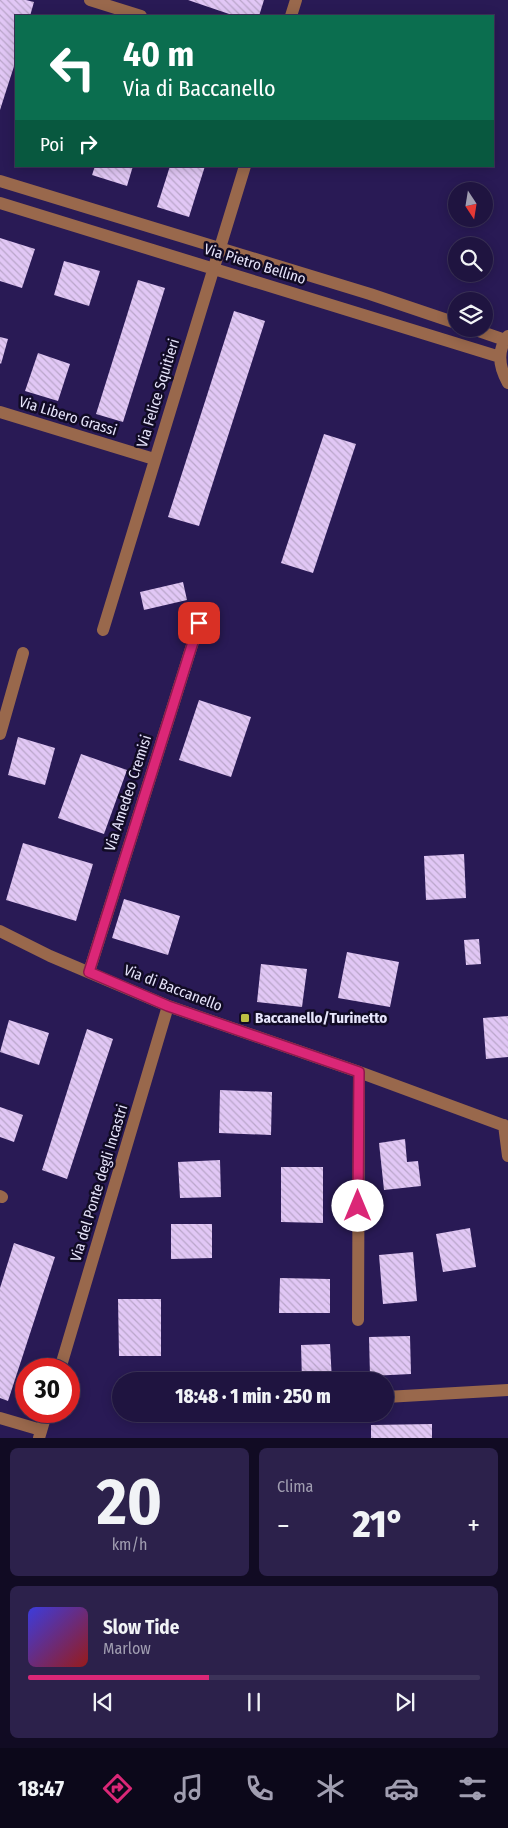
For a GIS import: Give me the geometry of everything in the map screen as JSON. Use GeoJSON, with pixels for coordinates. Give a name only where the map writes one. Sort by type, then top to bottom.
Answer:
{"type":"FeatureCollection","features":[{"type":"Feature","properties":{"kind":"street"},"geometry":{"type":"LineString","coordinates":[[90,0],[124,5],[139,15]]}},
{"type":"Feature","properties":{"kind":"street"},"geometry":{"type":"LineString","coordinates":[[291,15],[296,0]]}},
{"type":"Feature","properties":{"kind":"street","name":"Via Felice Squitieri"},"geometry":{"type":"LineString","coordinates":[[103,630],[245,167]]}},
{"type":"Feature","properties":{"kind":"street","name":"Via Pietro Bellino"},"geometry":{"type":"LineString","coordinates":[[0,181],[370,294],[448,320]]}},
{"type":"Feature","properties":{"kind":"street","name":"Via Pietro Bellino"},"geometry":{"type":"LineString","coordinates":[[0,203],[500,357]]}},
{"type":"Feature","properties":{"kind":"street"},"geometry":{"type":"LineString","coordinates":[[493,334],[506,338],[500,357],[501,371],[508,383]]}},
{"type":"Feature","properties":{"kind":"street","name":"Via Libero Grassi"},"geometry":{"type":"LineString","coordinates":[[0,412],[154,459]]}},
{"type":"Feature","properties":{"kind":"street","name":"Via Amedeo Cremisi"},"geometry":{"type":"LineString","coordinates":[[89,972],[199,623]]}},
{"type":"Feature","properties":{"kind":"street"},"geometry":{"type":"LineString","coordinates":[[0,734],[23,653]]}},
{"type":"Feature","properties":{"kind":"street","name":"Via di Baccanello"},"geometry":{"type":"LineString","coordinates":[[0,931],[50,956],[168,1006],[359,1072],[506,1126]]}},
{"type":"Feature","properties":{"kind":"street","name":"Via del Ponte degli Incastri"},"geometry":{"type":"LineString","coordinates":[[63,1358],[168,1006]]}},
{"type":"Feature","properties":{"kind":"street"},"geometry":{"type":"LineString","coordinates":[[358,1320],[359,1072]]}},
{"type":"Feature","properties":{"kind":"street"},"geometry":{"type":"LineString","coordinates":[[506,1126],[508,1156]]}},
{"type":"Feature","properties":{"kind":"street"},"geometry":{"type":"LineString","coordinates":[[394,1397],[508,1390]]}},
{"type":"Feature","properties":{"kind":"street"},"geometry":{"type":"LineString","coordinates":[[0,1418],[40,1434]]}},
{"type":"Feature","properties":{"kind":"building"},"geometry":{"type":"Polygon","coordinates":[[[0,0],[26,0],[34,2],[30,15],[15,15],[15,63],[0,110],[0,0]]]}},
{"type":"Feature","properties":{"kind":"building"},"geometry":{"type":"Polygon","coordinates":[[[188,0],[264,0],[259,15],[232,15],[188,0]]]}},
{"type":"Feature","properties":{"kind":"building"},"geometry":{"type":"Polygon","coordinates":[[[95,167],[133,167],[127,186],[92,175],[95,167]]]}},
{"type":"Feature","properties":{"kind":"building"},"geometry":{"type":"Polygon","coordinates":[[[170,167],[205,167],[189,217],[157,207],[170,167]]]}},
{"type":"Feature","properties":{"kind":"building"},"geometry":{"type":"Polygon","coordinates":[[[0,238],[35,249],[22,288],[0,281],[0,238]]]}},
{"type":"Feature","properties":{"kind":"building"},"geometry":{"type":"Polygon","coordinates":[[[64,261],[100,271],[89,306],[54,295],[64,261]]]}},
{"type":"Feature","properties":{"kind":"building"},"geometry":{"type":"Polygon","coordinates":[[[138,280],[165,288],[123,422],[96,414],[138,280]]]}},
{"type":"Feature","properties":{"kind":"building"},"geometry":{"type":"Polygon","coordinates":[[[234,311],[265,321],[199,526],[168,517],[234,311]]]}},
{"type":"Feature","properties":{"kind":"building"},"geometry":{"type":"Polygon","coordinates":[[[0,337],[8,339],[1,364],[0,363],[0,337]]]}},
{"type":"Feature","properties":{"kind":"building"},"geometry":{"type":"Polygon","coordinates":[[[38,353],[70,364],[58,401],[25,391],[38,353]]]}},
{"type":"Feature","properties":{"kind":"building"},"geometry":{"type":"Polygon","coordinates":[[[324,434],[356,444],[313,573],[281,563],[324,434]]]}},
{"type":"Feature","properties":{"kind":"building"},"geometry":{"type":"Polygon","coordinates":[[[183,582],[187,600],[144,610],[140,592],[183,582]]]}},
{"type":"Feature","properties":{"kind":"building"},"geometry":{"type":"Polygon","coordinates":[[[199,700],[251,717],[231,777],[179,760],[199,700]]]}},
{"type":"Feature","properties":{"kind":"building"},"geometry":{"type":"Polygon","coordinates":[[[18,737],[55,748],[45,785],[8,775],[18,737]]]}},
{"type":"Feature","properties":{"kind":"building"},"geometry":{"type":"Polygon","coordinates":[[[81,754],[127,770],[104,834],[58,818],[81,754]]]}},
{"type":"Feature","properties":{"kind":"building"},"geometry":{"type":"Polygon","coordinates":[[[23,843],[93,864],[76,921],[6,900],[23,843]]]}},
{"type":"Feature","properties":{"kind":"building"},"geometry":{"type":"Polygon","coordinates":[[[464,854],[466,898],[426,900],[424,856],[464,854]]]}},
{"type":"Feature","properties":{"kind":"building"},"geometry":{"type":"Polygon","coordinates":[[[124,899],[180,916],[168,955],[112,938],[124,899]]]}},
{"type":"Feature","properties":{"kind":"building"},"geometry":{"type":"Polygon","coordinates":[[[479,939],[481,964],[466,965],[464,940],[479,939]]]}},
{"type":"Feature","properties":{"kind":"building"},"geometry":{"type":"Polygon","coordinates":[[[347,952],[399,962],[390,1007],[338,998],[347,952]]]}},
{"type":"Feature","properties":{"kind":"building"},"geometry":{"type":"Polygon","coordinates":[[[261,964],[307,969],[302,1007],[257,1002],[261,964]]]}},
{"type":"Feature","properties":{"kind":"building"},"geometry":{"type":"Polygon","coordinates":[[[508,1016],[508,1057],[486,1059],[483,1018],[508,1016]]]}},
{"type":"Feature","properties":{"kind":"building"},"geometry":{"type":"Polygon","coordinates":[[[9,1020],[49,1033],[39,1065],[0,1052],[9,1020]]]}},
{"type":"Feature","properties":{"kind":"building"},"geometry":{"type":"Polygon","coordinates":[[[87,1029],[113,1039],[67,1179],[42,1170],[87,1029]]]}},
{"type":"Feature","properties":{"kind":"building"},"geometry":{"type":"Polygon","coordinates":[[[220,1090],[272,1092],[271,1135],[219,1133],[220,1090]]]}},
{"type":"Feature","properties":{"kind":"building"},"geometry":{"type":"Polygon","coordinates":[[[0,1107],[23,1115],[14,1142],[0,1137],[0,1107]]]}},
{"type":"Feature","properties":{"kind":"building"},"geometry":{"type":"Polygon","coordinates":[[[405,1139],[407,1162],[418,1161],[421,1186],[384,1190],[379,1143],[405,1139]]]}},
{"type":"Feature","properties":{"kind":"building"},"geometry":{"type":"Polygon","coordinates":[[[220,1160],[221,1197],[180,1198],[178,1162],[220,1160]]]}},
{"type":"Feature","properties":{"kind":"building"},"geometry":{"type":"Polygon","coordinates":[[[281,1167],[323,1167],[323,1223],[281,1222],[281,1167]]]}},
{"type":"Feature","properties":{"kind":"building"},"geometry":{"type":"Polygon","coordinates":[[[171,1224],[212,1224],[212,1258],[171,1259],[171,1224]]]}},
{"type":"Feature","properties":{"kind":"building"},"geometry":{"type":"Polygon","coordinates":[[[470,1228],[476,1267],[443,1272],[436,1234],[470,1228]]]}},
{"type":"Feature","properties":{"kind":"building"},"geometry":{"type":"Polygon","coordinates":[[[14,1243],[55,1257],[22,1358],[15,1358],[15,1380],[8,1401],[0,1398],[0,1288],[14,1243]]]}},
{"type":"Feature","properties":{"kind":"building"},"geometry":{"type":"Polygon","coordinates":[[[413,1252],[417,1301],[383,1304],[379,1255],[413,1252]]]}},
{"type":"Feature","properties":{"kind":"building"},"geometry":{"type":"Polygon","coordinates":[[[280,1278],[330,1279],[330,1313],[279,1313],[280,1278]]]}},
{"type":"Feature","properties":{"kind":"building"},"geometry":{"type":"Polygon","coordinates":[[[118,1299],[161,1299],[161,1356],[119,1356],[118,1299]]]}},
{"type":"Feature","properties":{"kind":"building"},"geometry":{"type":"Polygon","coordinates":[[[410,1336],[411,1374],[394,1375],[394,1372],[370,1372],[369,1337],[410,1336]]]}},
{"type":"Feature","properties":{"kind":"building"},"geometry":{"type":"Polygon","coordinates":[[[330,1344],[332,1372],[302,1372],[301,1345],[330,1344]]]}},
{"type":"Feature","properties":{"kind":"building"},"geometry":{"type":"Polygon","coordinates":[[[432,1424],[432,1438],[371,1438],[371,1425],[432,1424]]]}},
{"type":"Feature","properties":{"kind":"place","name":"Baccanello/Turinetto"},"geometry":{"type":"Point","coordinates":[245,1018]}},
{"type":"Feature","properties":{"kind":"route"},"geometry":{"type":"LineString","coordinates":[[199,623],[89,972],[168,1006],[359,1072],[358,1206]]}}]}
